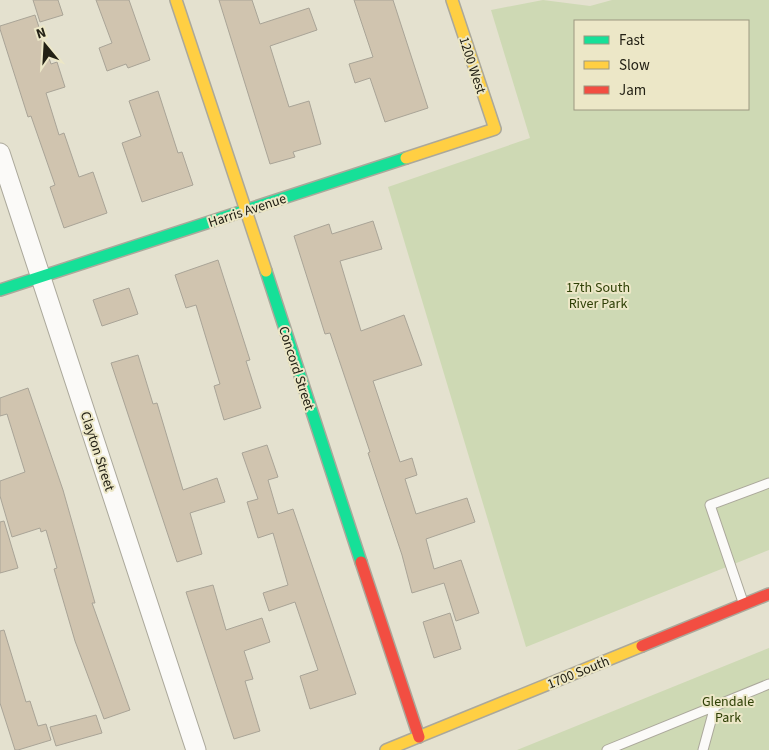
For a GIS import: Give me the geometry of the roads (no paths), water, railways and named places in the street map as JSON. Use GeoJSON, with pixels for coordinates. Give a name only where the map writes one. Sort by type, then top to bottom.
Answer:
{"type":"FeatureCollection","features":[{"type":"Feature","properties":{"kind":"street","name":"Concord Street"},"geometry":{"type":"LineString","coordinates":[[176,0],[420,740]]}},
{"type":"Feature","properties":{"kind":"street","name":"1200 West"},"geometry":{"type":"LineString","coordinates":[[452,0],[495,129]]}},
{"type":"Feature","properties":{"kind":"street","name":"Harris Avenue"},"geometry":{"type":"LineString","coordinates":[[0,290],[495,129]]}},
{"type":"Feature","properties":{"kind":"street","name":"Clayton Street"},"geometry":{"type":"LineString","coordinates":[[0,153],[196,750]]}},
{"type":"Feature","properties":{"kind":"street","name":"1700 South"},"geometry":{"type":"LineString","coordinates":[[386,750],[420,740],[769,594]]}},
{"type":"Feature","properties":{"kind":"lane"},"geometry":{"type":"LineString","coordinates":[[744,604],[710,505],[769,483]]}},
{"type":"Feature","properties":{"kind":"lane"},"geometry":{"type":"LineString","coordinates":[[607,750],[769,684]]}},
{"type":"Feature","properties":{"kind":"lane"},"geometry":{"type":"LineString","coordinates":[[702,750],[715,706]]}},
{"type":"Feature","properties":{"kind":"park label","name":"17th South River Park"},"geometry":{"type":"Point","coordinates":[598,296]}},
{"type":"Feature","properties":{"kind":"park label","name":"Glendale Park"},"geometry":{"type":"Point","coordinates":[728,710]}}]}
